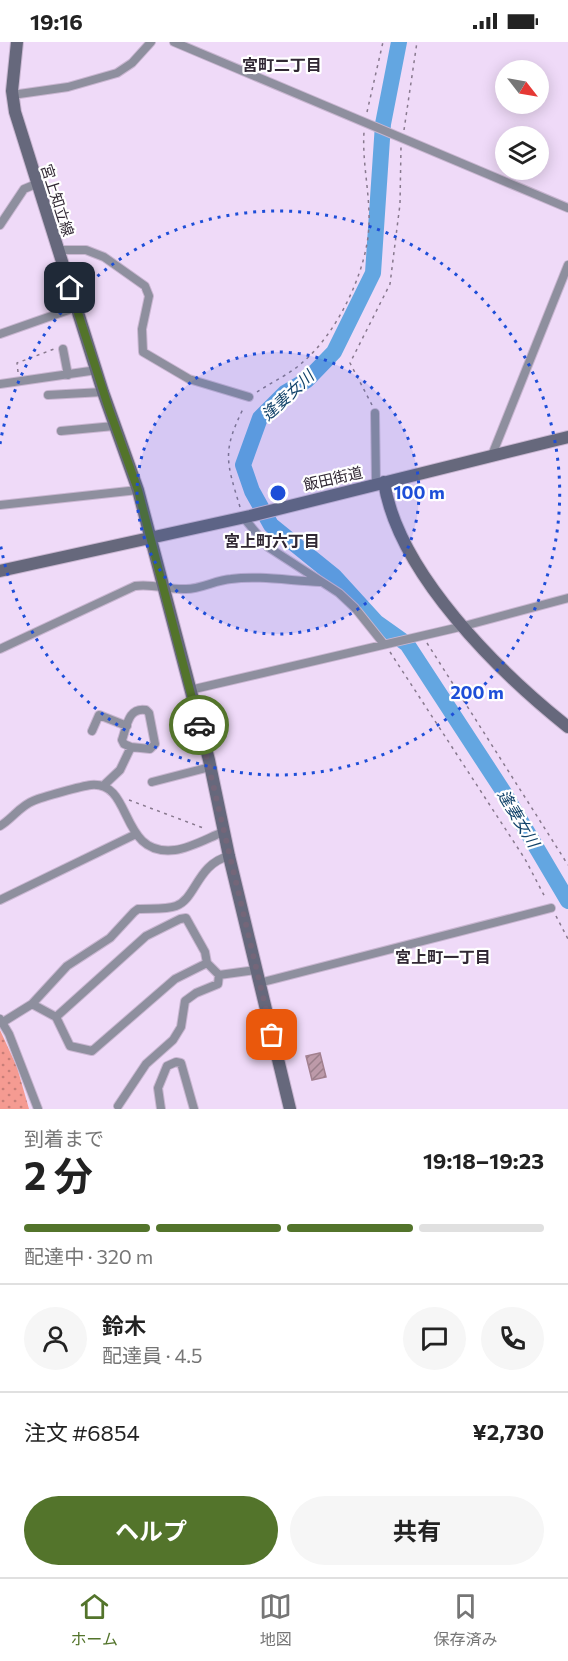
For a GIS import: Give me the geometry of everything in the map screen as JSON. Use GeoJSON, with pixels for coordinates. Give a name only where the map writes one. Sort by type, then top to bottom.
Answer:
{"type":"FeatureCollection","features":[{"type":"Feature","properties":{"kind":"main road","name":"宮上知立線"},"geometry":{"type":"LineString","coordinates":[[17,42],[12,95],[36,184],[114,426],[138,490],[151,536],[210,767],[223,832],[290,1109]]}},
{"type":"Feature","properties":{"kind":"main road","name":"飯田街道"},"geometry":{"type":"LineString","coordinates":[[0,571],[246,516],[568,437]]}},
{"type":"Feature","properties":{"kind":"main road"},"geometry":{"type":"LineString","coordinates":[[380,483],[398,527],[426,580],[504,671],[568,727]]}},
{"type":"Feature","properties":{"kind":"street"},"geometry":{"type":"LineString","coordinates":[[12,95],[68,87],[117,73],[132,63],[151,42]]}},
{"type":"Feature","properties":{"kind":"street"},"geometry":{"type":"LineString","coordinates":[[174,42],[568,208]]}},
{"type":"Feature","properties":{"kind":"street"},"geometry":{"type":"LineString","coordinates":[[0,225],[24,189],[36,184]]}},
{"type":"Feature","properties":{"kind":"street"},"geometry":{"type":"LineString","coordinates":[[58,250],[86,250],[104,257],[145,286],[149,296],[142,329],[143,352],[189,379],[249,397]]}},
{"type":"Feature","properties":{"kind":"street"},"geometry":{"type":"LineString","coordinates":[[492,455],[568,266]]}},
{"type":"Feature","properties":{"kind":"street"},"geometry":{"type":"LineString","coordinates":[[0,334],[77,307]]}},
{"type":"Feature","properties":{"kind":"street"},"geometry":{"type":"LineString","coordinates":[[60,349],[68,375]]}},
{"type":"Feature","properties":{"kind":"street"},"geometry":{"type":"LineString","coordinates":[[0,384],[97,370]]}},
{"type":"Feature","properties":{"kind":"street"},"geometry":{"type":"LineString","coordinates":[[48,395],[103,392]]}},
{"type":"Feature","properties":{"kind":"street"},"geometry":{"type":"LineString","coordinates":[[375,414],[380,483]]}},
{"type":"Feature","properties":{"kind":"street"},"geometry":{"type":"LineString","coordinates":[[61,431],[114,426]]}},
{"type":"Feature","properties":{"kind":"street"},"geometry":{"type":"LineString","coordinates":[[0,505],[138,490]]}},
{"type":"Feature","properties":{"kind":"street"},"geometry":{"type":"LineString","coordinates":[[246,516],[268,547],[339,593],[385,643]]}},
{"type":"Feature","properties":{"kind":"street"},"geometry":{"type":"LineString","coordinates":[[0,649],[135,586],[155,586],[165,590],[190,589],[212,582],[240,578],[320,582]]}},
{"type":"Feature","properties":{"kind":"street"},"geometry":{"type":"LineString","coordinates":[[190,690],[464,626],[568,598]]}},
{"type":"Feature","properties":{"kind":"street"},"geometry":{"type":"LineString","coordinates":[[140,709],[149,713],[155,744],[150,749],[131,747],[124,744],[122,740],[130,714],[140,709]]}},
{"type":"Feature","properties":{"kind":"street"},"geometry":{"type":"LineString","coordinates":[[92,731],[99,715],[127,726]]}},
{"type":"Feature","properties":{"kind":"street"},"geometry":{"type":"LineString","coordinates":[[103,786],[120,770],[131,747]]}},
{"type":"Feature","properties":{"kind":"street"},"geometry":{"type":"LineString","coordinates":[[153,782],[210,767]]}},
{"type":"Feature","properties":{"kind":"street"},"geometry":{"type":"LineString","coordinates":[[0,826],[33,801],[92,785],[103,786],[117,795],[134,835],[149,844],[173,850],[223,832]]}},
{"type":"Feature","properties":{"kind":"street"},"geometry":{"type":"LineString","coordinates":[[0,900],[134,835]]}},
{"type":"Feature","properties":{"kind":"street"},"geometry":{"type":"LineString","coordinates":[[38,1109],[2,1020],[32,1004],[56,975],[110,938],[138,909],[176,906],[182,902],[209,865],[217,859],[229,856]]}},
{"type":"Feature","properties":{"kind":"street"},"geometry":{"type":"LineString","coordinates":[[56,1017],[146,936],[180,919],[186,918],[190,923],[205,952],[207,963],[219,975],[258,977],[551,908]]}},
{"type":"Feature","properties":{"kind":"street"},"geometry":{"type":"LineString","coordinates":[[32,1004],[56,1017],[70,1046],[92,1051],[175,979],[207,963]]}},
{"type":"Feature","properties":{"kind":"street"},"geometry":{"type":"LineString","coordinates":[[119,1108],[146,1064],[173,1040],[181,1027],[185,1001],[196,993],[218,984],[219,975]]}},
{"type":"Feature","properties":{"kind":"street"},"geometry":{"type":"LineString","coordinates":[[161,1109],[158,1088],[167,1066],[176,1062],[181,1063],[194,1109]]}},
{"type":"Feature","properties":{"kind":"path"},"geometry":{"type":"LineString","coordinates":[[246,516],[228,467],[230,436],[249,397],[304,362],[336,322],[365,260],[369,224],[363,143],[369,125],[383,42]]}},
{"type":"Feature","properties":{"kind":"path"},"geometry":{"type":"LineString","coordinates":[[375,414],[366,390],[350,363],[390,284],[400,214],[398,137],[417,42]]}},
{"type":"Feature","properties":{"kind":"path"},"geometry":{"type":"LineString","coordinates":[[20,382],[17,363],[60,349]]}},
{"type":"Feature","properties":{"kind":"path"},"geometry":{"type":"LineString","coordinates":[[419,636],[568,865]]}},
{"type":"Feature","properties":{"kind":"path"},"geometry":{"type":"LineString","coordinates":[[385,643],[525,859],[568,939]]}},
{"type":"Feature","properties":{"kind":"path"},"geometry":{"type":"LineString","coordinates":[[117,795],[206,829],[223,832]]}},
{"type":"Feature","properties":{"kind":"shaded area"},"geometry":{"type":"Polygon","coordinates":[[[0,1030],[17,1067],[29,1109],[0,1109],[0,1030]]]}},
{"type":"Feature","properties":{"kind":"building"},"geometry":{"type":"Polygon","coordinates":[[[320,1053],[326,1077],[312,1080],[306,1056],[320,1053]]]}},
{"type":"Feature","properties":{"kind":"waterway","name":"逢妻女川"},"geometry":{"type":"LineString","coordinates":[[399,42],[383,124],[373,273],[334,352],[307,380],[285,393],[260,418],[243,465],[252,491],[271,525],[334,576],[376,622],[407,644],[503,791],[568,901]]}},
{"type":"Feature","properties":{"kind":"way so far"},"geometry":{"type":"LineString","coordinates":[[199,725],[272,1035]]}},
{"type":"Feature","properties":{"kind":"district","name":"宮町二丁目"},"geometry":{"type":"Point","coordinates":[282,64]}},
{"type":"Feature","properties":{"kind":"district","name":"宮上町六丁目"},"geometry":{"type":"Point","coordinates":[272,540]}},
{"type":"Feature","properties":{"kind":"district","name":"宮上町一丁目"},"geometry":{"type":"Point","coordinates":[443,956]}},
{"type":"Feature","properties":{"kind":"route"},"geometry":{"type":"LineString","coordinates":[[70,288],[138,490],[199,725]]}}]}
